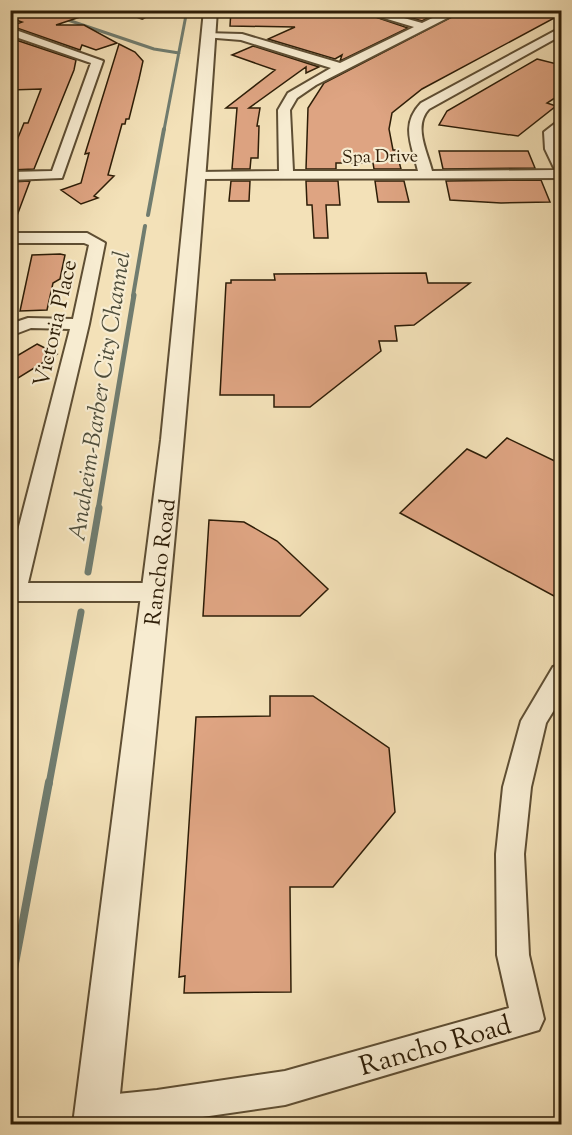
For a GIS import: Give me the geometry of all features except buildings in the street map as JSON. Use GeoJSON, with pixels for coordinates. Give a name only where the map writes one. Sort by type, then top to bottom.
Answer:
{"type":"FeatureCollection","features":[{"type":"Feature","properties":{"kind":"street"},"geometry":{"type":"LineString","coordinates":[[127,10],[142,15]]}},
{"type":"Feature","properties":{"kind":"street","name":"Rancho Road"},"geometry":{"type":"LineString","coordinates":[[211,10],[198,176],[155,592],[96,1119],[157,1107],[285,1088],[528,1019],[513,955],[510,854],[517,787],[534,721],[561,674]]}},
{"type":"Feature","properties":{"kind":"street"},"geometry":{"type":"LineString","coordinates":[[362,10],[424,27]]}},
{"type":"Feature","properties":{"kind":"street"},"geometry":{"type":"LineString","coordinates":[[286,175],[284,110],[292,96],[341,67],[458,10]]}},
{"type":"Feature","properties":{"kind":"street"},"geometry":{"type":"LineString","coordinates":[[426,174],[414,126],[414,119],[419,112],[561,30]]}},
{"type":"Feature","properties":{"kind":"street"},"geometry":{"type":"LineString","coordinates":[[10,31],[97,61],[57,175],[10,176]]}},
{"type":"Feature","properties":{"kind":"street"},"geometry":{"type":"LineString","coordinates":[[208,35],[242,38],[341,67]]}},
{"type":"Feature","properties":{"kind":"street"},"geometry":{"type":"LineString","coordinates":[[543,40],[561,45]]}},
{"type":"Feature","properties":{"kind":"street"},"geometry":{"type":"LineString","coordinates":[[561,122],[550,132],[552,149],[561,172]]}},
{"type":"Feature","properties":{"kind":"street","name":"Spa Drive"},"geometry":{"type":"LineString","coordinates":[[198,176],[561,172]]}},
{"type":"Feature","properties":{"kind":"street","name":"Victoria Place"},"geometry":{"type":"LineString","coordinates":[[10,238],[87,238],[97,243],[80,324],[12,592]]}},
{"type":"Feature","properties":{"kind":"street"},"geometry":{"type":"LineString","coordinates":[[10,331],[28,323],[80,324]]}},
{"type":"Feature","properties":{"kind":"street"},"geometry":{"type":"LineString","coordinates":[[12,592],[155,592]]}},
{"type":"Feature","properties":{"kind":"waterway","name":"Anaheim-Barber City Channel"},"geometry":{"type":"LineString","coordinates":[[179,53],[187,10]]}},
{"type":"Feature","properties":{"kind":"waterway"},"geometry":{"type":"LineString","coordinates":[[62,18],[154,49],[179,53]]}},
{"type":"Feature","properties":{"kind":"waterway","name":"Anaheim-Barber City Channel"},"geometry":{"type":"LineString","coordinates":[[164,130],[179,53]]}},
{"type":"Feature","properties":{"kind":"waterway","name":"Anaheim-Barber City Channel"},"geometry":{"type":"LineString","coordinates":[[148,215],[164,129]]}},
{"type":"Feature","properties":{"kind":"waterway","name":"Anaheim-Barber City Channel"},"geometry":{"type":"LineString","coordinates":[[133,296],[145,226]]}},
{"type":"Feature","properties":{"kind":"waterway","name":"Anaheim-Barber City Channel"},"geometry":{"type":"LineString","coordinates":[[98,510],[134,295]]}},
{"type":"Feature","properties":{"kind":"waterway","name":"Anaheim-Barber City Channel"},"geometry":{"type":"LineString","coordinates":[[88,572],[99,508]]}},
{"type":"Feature","properties":{"kind":"waterway","name":"Anaheim-Barber City Channel"},"geometry":{"type":"LineString","coordinates":[[49,784],[81,612]]}},
{"type":"Feature","properties":{"kind":"waterway","name":"Anaheim-Barber City Channel"},"geometry":{"type":"LineString","coordinates":[[10,990],[49,782]]}}]}
